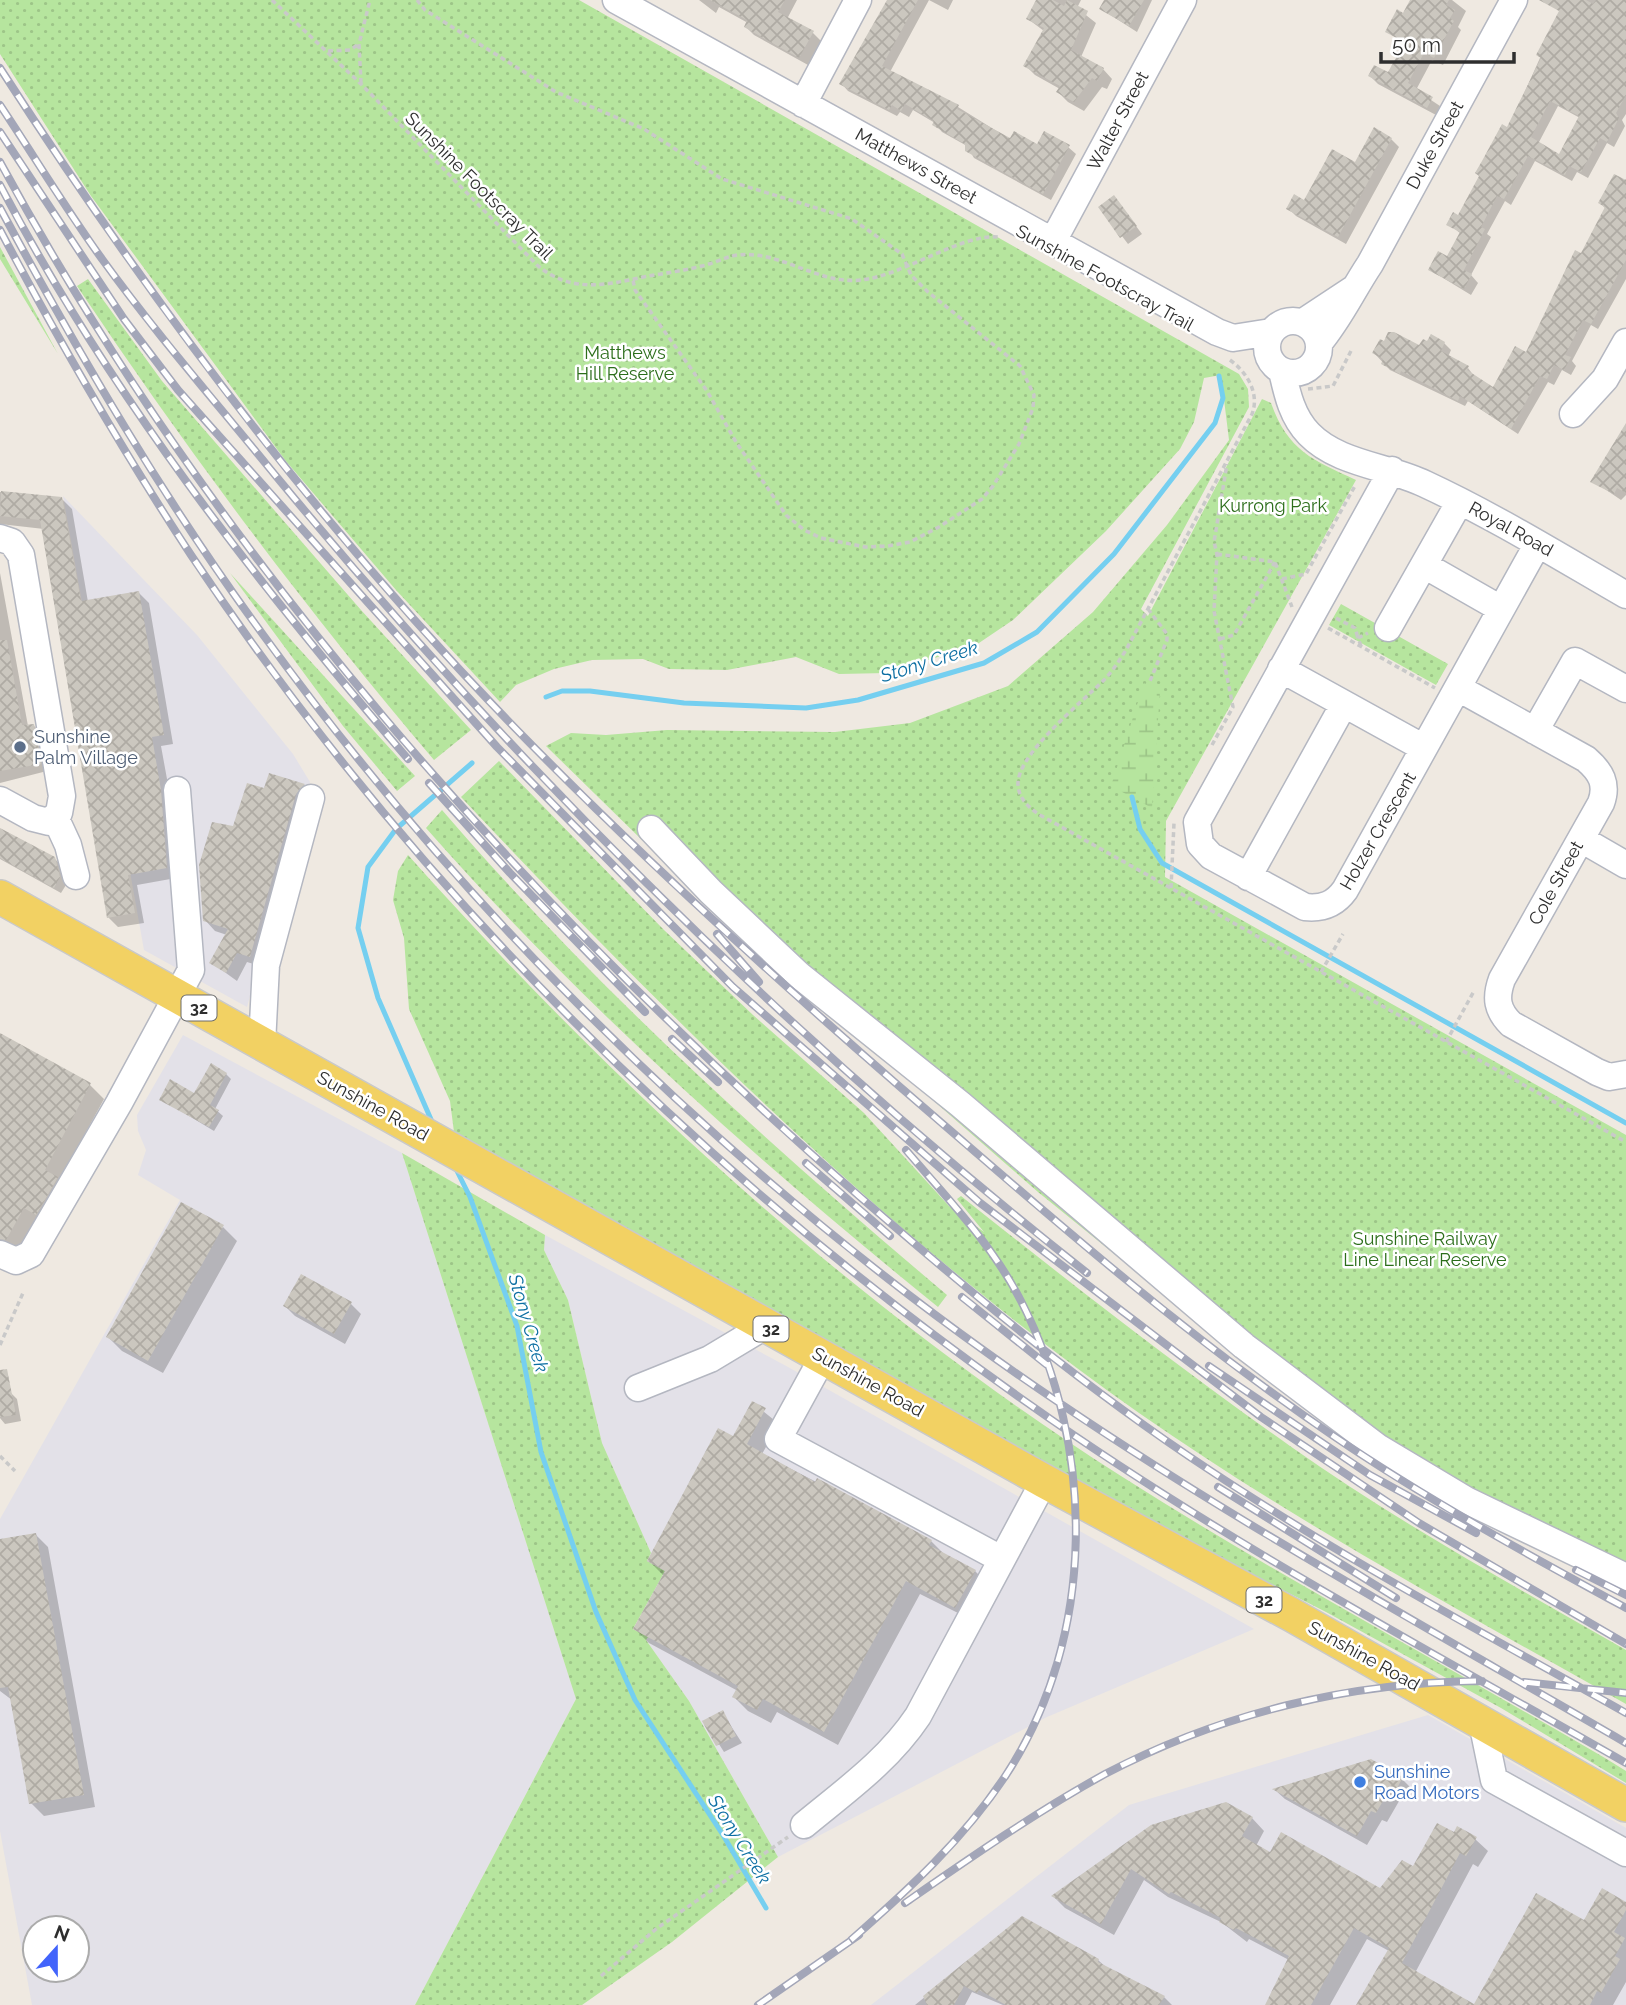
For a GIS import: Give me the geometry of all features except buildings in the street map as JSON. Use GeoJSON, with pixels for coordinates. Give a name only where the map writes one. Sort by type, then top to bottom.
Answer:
{"type":"FeatureCollection","features":[{"type":"Feature","properties":{"kind":"main road","name":"Sunshine Road"},"geometry":{"type":"LineString","coordinates":[[1,898],[765,1326],[1482,1722],[1626,1805]]}},
{"type":"Feature","properties":{"kind":"street","name":"Matthews Street"},"geometry":{"type":"LineString","coordinates":[[616,0],[1053,241],[1221,344],[1239,349],[1293,374]]}},
{"type":"Feature","properties":{"kind":"street"},"geometry":{"type":"LineString","coordinates":[[803,104],[859,0]]}},
{"type":"Feature","properties":{"kind":"street","name":"Walter Street"},"geometry":{"type":"LineString","coordinates":[[1053,241],[1183,0]]}},
{"type":"Feature","properties":{"kind":"street","name":"Duke Street"},"geometry":{"type":"LineString","coordinates":[[1319,343],[1341,315],[1353,289],[1370,264],[1514,0]]}},
{"type":"Feature","properties":{"kind":"street","name":"Duke Street"},"geometry":{"type":"LineString","coordinates":[[1303,322],[1353,289]]}},
{"type":"Feature","properties":{"kind":"street"},"geometry":{"type":"LineString","coordinates":[[1285,321],[1303,322],[1316,334],[1319,343],[1317,358],[1293,374],[1267,350],[1270,332],[1285,321]]}},
{"type":"Feature","properties":{"kind":"street","name":"Matthews Street"},"geometry":{"type":"LineString","coordinates":[[1221,344],[1233,338],[1270,332]]}},
{"type":"Feature","properties":{"kind":"street"},"geometry":{"type":"LineString","coordinates":[[1573,414],[1605,379],[1626,342]]}},
{"type":"Feature","properties":{"kind":"street","name":"Royal Road"},"geometry":{"type":"LineString","coordinates":[[1293,374],[1319,421],[1392,470],[1460,501],[1626,594]]}},
{"type":"Feature","properties":{"kind":"street","name":"Holzer Crescent"},"geometry":{"type":"LineString","coordinates":[[1392,470],[1197,822],[1198,836],[1205,850],[1248,877],[1305,907],[1333,904],[1345,890],[1424,748],[1447,688],[1501,610],[1537,545]]}},
{"type":"Feature","properties":{"kind":"street"},"geometry":{"type":"LineString","coordinates":[[1388,628],[1460,501]]}},
{"type":"Feature","properties":{"kind":"street"},"geometry":{"type":"LineString","coordinates":[[0,538],[17,547],[23,568],[62,796],[56,819],[68,845],[76,876]]}},
{"type":"Feature","properties":{"kind":"street"},"geometry":{"type":"LineString","coordinates":[[1424,565],[1501,610]]}},
{"type":"Feature","properties":{"kind":"street"},"geometry":{"type":"LineString","coordinates":[[1535,731],[1574,661],[1626,689]]}},
{"type":"Feature","properties":{"kind":"street"},"geometry":{"type":"LineString","coordinates":[[1281,669],[1424,748]]}},
{"type":"Feature","properties":{"kind":"street","name":"Cole Street"},"geometry":{"type":"LineString","coordinates":[[1447,688],[1586,759],[1601,774],[1604,796],[1502,979],[1497,999],[1499,1007],[1511,1024],[1597,1072],[1609,1077],[1626,1074]]}},
{"type":"Feature","properties":{"kind":"street"},"geometry":{"type":"LineString","coordinates":[[1248,877],[1344,704]]}},
{"type":"Feature","properties":{"kind":"street"},"geometry":{"type":"LineString","coordinates":[[0,1254],[16,1261],[31,1254],[191,970],[192,955],[177,790]]}},
{"type":"Feature","properties":{"kind":"street"},"geometry":{"type":"LineString","coordinates":[[262,1044],[266,965],[311,798]]}},
{"type":"Feature","properties":{"kind":"street"},"geometry":{"type":"LineString","coordinates":[[0,800],[42,821],[56,819]]}},
{"type":"Feature","properties":{"kind":"street"},"geometry":{"type":"LineString","coordinates":[[651,828],[711,891],[799,975],[960,1104],[1244,1346],[1379,1448],[1466,1500],[1626,1577]]}},
{"type":"Feature","properties":{"kind":"street"},"geometry":{"type":"LineString","coordinates":[[1581,839],[1626,864]]}},
{"type":"Feature","properties":{"kind":"street"},"geometry":{"type":"LineString","coordinates":[[638,1388],[710,1359],[765,1326]]}},
{"type":"Feature","properties":{"kind":"street"},"geometry":{"type":"LineString","coordinates":[[823,1357],[779,1439],[1001,1559]]}},
{"type":"Feature","properties":{"kind":"street"},"geometry":{"type":"LineString","coordinates":[[804,1825],[882,1761],[903,1738],[918,1716],[1044,1481]]}},
{"type":"Feature","properties":{"kind":"street"},"geometry":{"type":"LineString","coordinates":[[1482,1722],[1494,1780],[1626,1853]]}},
{"type":"Feature","properties":{"kind":"path","name":"Sunshine Footscray Trail"},"geometry":{"type":"LineString","coordinates":[[272,0],[362,85],[483,213],[547,274],[572,285],[588,286],[633,279],[701,266],[734,255],[774,257],[842,280],[878,277],[961,244],[988,236],[1003,237]]}},
{"type":"Feature","properties":{"kind":"path"},"geometry":{"type":"LineString","coordinates":[[362,85],[359,44],[370,0]]}},
{"type":"Feature","properties":{"kind":"path"},"geometry":{"type":"LineString","coordinates":[[417,0],[425,10],[556,92],[644,129],[722,179],[852,219],[902,254],[908,267],[928,292],[1020,366],[1034,396],[1033,408],[1019,444],[982,499],[910,542],[865,547],[821,538],[804,530],[786,515],[736,442],[693,370],[635,290],[633,279]]}},
{"type":"Feature","properties":{"kind":"path"},"geometry":{"type":"LineString","coordinates":[[327,51],[350,50],[359,44]]}},
{"type":"Feature","properties":{"kind":"path"},"geometry":{"type":"LineString","coordinates":[[1221,344],[1239,366],[1254,397],[1252,414],[1231,453]]}},
{"type":"Feature","properties":{"kind":"path"},"geometry":{"type":"LineString","coordinates":[[1293,374],[1333,386],[1353,349]]}},
{"type":"Feature","properties":{"kind":"path"},"geometry":{"type":"LineString","coordinates":[[1208,754],[1233,707],[1213,589],[1217,554],[1214,542],[1228,459]]}},
{"type":"Feature","properties":{"kind":"path"},"geometry":{"type":"LineString","coordinates":[[1282,579],[1306,575],[1361,476]]}},
{"type":"Feature","properties":{"kind":"path"},"geometry":{"type":"LineString","coordinates":[[1217,554],[1275,562]]}},
{"type":"Feature","properties":{"kind":"path"},"geometry":{"type":"LineString","coordinates":[[1275,562],[1293,609]]}},
{"type":"Feature","properties":{"kind":"path"},"geometry":{"type":"LineString","coordinates":[[1220,639],[1234,635],[1275,562]]}},
{"type":"Feature","properties":{"kind":"path"},"geometry":{"type":"LineString","coordinates":[[1148,608],[1167,634],[1150,681]]}},
{"type":"Feature","properties":{"kind":"path"},"geometry":{"type":"LineString","coordinates":[[1332,615],[1355,628],[1358,638]]}},
{"type":"Feature","properties":{"kind":"path"},"geometry":{"type":"LineString","coordinates":[[1325,627],[1447,688]]}},
{"type":"Feature","properties":{"kind":"path"},"geometry":{"type":"LineString","coordinates":[[1171,888],[1172,848]]}},
{"type":"Feature","properties":{"kind":"path"},"geometry":{"type":"LineString","coordinates":[[1321,972],[1343,934]]}},
{"type":"Feature","properties":{"kind":"path"},"geometry":{"type":"LineString","coordinates":[[1446,1042],[1474,991]]}},
{"type":"Feature","properties":{"kind":"path"},"geometry":{"type":"LineString","coordinates":[[0,1345],[23,1293]]}},
{"type":"Feature","properties":{"kind":"path"},"geometry":{"type":"LineString","coordinates":[[0,1457],[15,1471]]}},
{"type":"Feature","properties":{"kind":"path"},"geometry":{"type":"LineString","coordinates":[[601,1976],[656,1929],[804,1825]]}},
{"type":"Feature","properties":{"kind":"shaded area"},"geometry":{"type":"Polygon","coordinates":[[[63,496],[197,635],[293,754],[310,782],[247,1007],[144,950],[63,496]]]}},
{"type":"Feature","properties":{"kind":"shaded area"},"geometry":{"type":"Polygon","coordinates":[[[183,1035],[402,1153],[576,1699],[415,2005],[32,2005],[28,1984],[91,1984],[91,1914],[21,1914],[21,1945],[0,1831],[0,1519],[180,1200],[138,1175],[146,1150],[138,1131],[137,1115],[183,1035]]]}},
{"type":"Feature","properties":{"kind":"shaded area"},"geometry":{"type":"Polygon","coordinates":[[[545,1235],[788,1367],[1254,1629],[1047,1717],[778,1857],[689,1701],[646,1640],[647,1561],[651,1553],[602,1443],[568,1300],[544,1250],[545,1235]]]}},
{"type":"Feature","properties":{"kind":"shaded area"},"geometry":{"type":"Polygon","coordinates":[[[1428,1715],[1626,1828],[1626,2005],[871,2005],[1129,1805],[1428,1715]]]}},
{"type":"Feature","properties":{"kind":"green space"},"geometry":{"type":"Polygon","coordinates":[[[0,0],[579,0],[1239,374],[1248,389],[1249,407],[1141,609],[1148,616],[1262,399],[1271,403],[1285,432],[1304,452],[1356,480],[1166,821],[1165,877],[1626,1135],[1626,1589],[1224,1343],[1038,1192],[785,971],[643,841],[546,746],[571,733],[606,735],[667,730],[835,732],[910,723],[1008,686],[1093,612],[1167,525],[1229,440],[1221,375],[1204,378],[1194,422],[1180,449],[1106,531],[1013,620],[976,645],[887,673],[839,674],[796,657],[727,670],[669,669],[643,659],[592,660],[554,669],[516,685],[500,702],[396,590],[285,460],[91,196],[0,54],[0,0]]]}},
{"type":"Feature","properties":{"kind":"green space"},"geometry":{"type":"Polygon","coordinates":[[[0,247],[58,354],[0,259],[0,247]]]}},
{"type":"Feature","properties":{"kind":"green space"},"geometry":{"type":"Polygon","coordinates":[[[88,279],[162,381],[361,610],[471,730],[434,760],[294,587],[161,408],[77,286],[88,279]]]}},
{"type":"Feature","properties":{"kind":"green space"},"geometry":{"type":"Polygon","coordinates":[[[230,573],[415,776],[397,791],[343,726],[230,573]]]}},
{"type":"Feature","properties":{"kind":"green space"},"geometry":{"type":"Polygon","coordinates":[[[1341,604],[1448,664],[1436,685],[1329,625],[1341,604]]]}},
{"type":"Feature","properties":{"kind":"green space"},"geometry":{"type":"Polygon","coordinates":[[[1144,683],[1160,691],[1152,808],[1111,786],[1144,683]]]}},
{"type":"Feature","properties":{"kind":"green space"},"geometry":{"type":"Polygon","coordinates":[[[499,761],[664,930],[753,1015],[864,1113],[949,1206],[984,1232],[957,1199],[961,1196],[1165,1355],[1331,1474],[1456,1552],[1626,1650],[1626,1704],[1379,1564],[1198,1453],[1046,1345],[957,1274],[869,1199],[701,1043],[461,797],[499,761]]]}},
{"type":"Feature","properties":{"kind":"green space"},"geometry":{"type":"Polygon","coordinates":[[[442,810],[560,939],[684,1062],[814,1180],[947,1295],[938,1307],[737,1137],[546,957],[426,828],[442,810]]]}},
{"type":"Feature","properties":{"kind":"green space"},"geometry":{"type":"Polygon","coordinates":[[[408,855],[570,1027],[655,1110],[833,1267],[926,1340],[1022,1410],[1121,1476],[1301,1584],[1605,1758],[1626,1771],[1626,1783],[1501,1708],[1326,1612],[1178,1537],[454,1132],[450,1101],[409,1009],[404,938],[393,900],[398,871],[408,855]]]}},
{"type":"Feature","properties":{"kind":"green space"},"geometry":{"type":"Polygon","coordinates":[[[402,1153],[545,1235],[544,1250],[568,1300],[602,1443],[651,1553],[647,1561],[665,1571],[633,1629],[648,1637],[646,1640],[689,1701],[778,1857],[672,1942],[582,2005],[415,2005],[576,1699],[402,1153]]]}},
{"type":"Feature","properties":{"kind":"waterway","name":"Stony Creek"},"geometry":{"type":"LineString","coordinates":[[546,697],[562,691],[590,691],[684,703],[806,708],[858,700],[984,663],[1037,632],[1114,554],[1215,423],[1223,398],[1219,376]]}},
{"type":"Feature","properties":{"kind":"waterway","name":"Stony Creek"},"geometry":{"type":"LineString","coordinates":[[433,1124],[378,998],[358,928],[368,867],[396,829],[472,763]]}},
{"type":"Feature","properties":{"kind":"waterway"},"geometry":{"type":"LineString","coordinates":[[1132,797],[1140,829],[1162,863],[1626,1123]]}},
{"type":"Feature","properties":{"kind":"waterway","name":"Stony Creek"},"geometry":{"type":"LineString","coordinates":[[455,1167],[470,1197],[517,1326],[541,1452],[596,1612],[635,1700],[723,1835],[766,1908]]}},
{"type":"Feature","properties":{"kind":"railway"},"geometry":{"type":"LineString","coordinates":[[0,68],[117,243],[242,412],[307,494],[445,654],[517,730],[656,867],[801,1000],[952,1132],[1111,1267],[1220,1354],[1332,1435],[1440,1504],[1626,1608]]}},
{"type":"Feature","properties":{"kind":"railway"},"geometry":{"type":"LineString","coordinates":[[0,105],[89,240],[176,355],[347,561],[544,779],[753,985],[861,1084],[1087,1273]]}},
{"type":"Feature","properties":{"kind":"railway"},"geometry":{"type":"LineString","coordinates":[[0,132],[124,319],[178,390],[497,747],[733,987],[979,1202],[1261,1417],[1419,1523],[1626,1644]]}},
{"type":"Feature","properties":{"kind":"railway"},"geometry":{"type":"LineString","coordinates":[[0,162],[85,307],[177,448],[277,585],[383,716],[496,844],[613,966],[734,1083],[859,1196],[987,1304],[1074,1374],[1165,1440],[1261,1503],[1364,1565],[1626,1713]]}},
{"type":"Feature","properties":{"kind":"railway"},"geometry":{"type":"LineString","coordinates":[[0,185],[88,338],[188,484],[295,624],[408,759]]}},
{"type":"Feature","properties":{"kind":"railway"},"geometry":{"type":"LineString","coordinates":[[0,208],[124,426],[192,533],[264,636],[407,818],[483,905],[645,1070],[731,1148],[909,1295],[1081,1418],[1260,1531],[1626,1743]]}},
{"type":"Feature","properties":{"kind":"railway"},"geometry":{"type":"LineString","coordinates":[[0,230],[68,354],[140,476],[191,555],[277,678],[370,796],[467,909],[571,1018],[679,1122],[791,1221],[908,1315],[1101,1453],[1323,1591],[1626,1763]]}},
{"type":"Feature","properties":{"kind":"railway"},"geometry":{"type":"LineString","coordinates":[[429,783],[510,873],[645,1012]]}},
{"type":"Feature","properties":{"kind":"railway"},"geometry":{"type":"LineString","coordinates":[[717,934],[759,982]]}},
{"type":"Feature","properties":{"kind":"railway"},"geometry":{"type":"LineString","coordinates":[[672,1039],[718,1082]]}},
{"type":"Feature","properties":{"kind":"railway"},"geometry":{"type":"LineString","coordinates":[[851,1940],[914,1883],[953,1843],[1006,1775],[1036,1721],[1057,1663],[1071,1602],[1076,1541],[1073,1478],[1063,1417],[1046,1358],[1021,1301],[997,1260],[906,1150]]}},
{"type":"Feature","properties":{"kind":"railway"},"geometry":{"type":"LineString","coordinates":[[806,1163],[890,1236]]}},
{"type":"Feature","properties":{"kind":"railway"},"geometry":{"type":"LineString","coordinates":[[962,1297],[1047,1365]]}},
{"type":"Feature","properties":{"kind":"railway"},"geometry":{"type":"LineString","coordinates":[[1209,1366],[1370,1475],[1476,1533]]}},
{"type":"Feature","properties":{"kind":"railway"},"geometry":{"type":"LineString","coordinates":[[1218,1487],[1396,1598]]}},
{"type":"Feature","properties":{"kind":"railway"},"geometry":{"type":"LineString","coordinates":[[1576,1570],[1626,1595]]}},
{"type":"Feature","properties":{"kind":"railway"},"geometry":{"type":"LineString","coordinates":[[905,1903],[1079,1789],[1105,1774],[1194,1734],[1288,1705],[1336,1695],[1384,1687],[1482,1681]]}},
{"type":"Feature","properties":{"kind":"railway"},"geometry":{"type":"LineString","coordinates":[[1524,1682],[1626,1693]]}},
{"type":"Feature","properties":{"kind":"railway"},"geometry":{"type":"LineString","coordinates":[[758,2005],[859,1935]]}},
{"type":"Feature","properties":{"kind":"place","name":"Sunshine Palm Village"},"geometry":{"type":"Point","coordinates":[20,747]}},
{"type":"Feature","properties":{"kind":"place","name":"Sunshine Road Motors"},"geometry":{"type":"Point","coordinates":[1360,1782]}},
{"type":"Feature","properties":{"kind":"park label","name":"Matthews Hill Reserve"},"geometry":{"type":"Point","coordinates":[625,363]}},
{"type":"Feature","properties":{"kind":"park label","name":"Kurrong Park"},"geometry":{"type":"Point","coordinates":[1273,506]}},
{"type":"Feature","properties":{"kind":"park label","name":"Sunshine Railway Line Linear Reserve"},"geometry":{"type":"Point","coordinates":[1425,1249]}}]}
